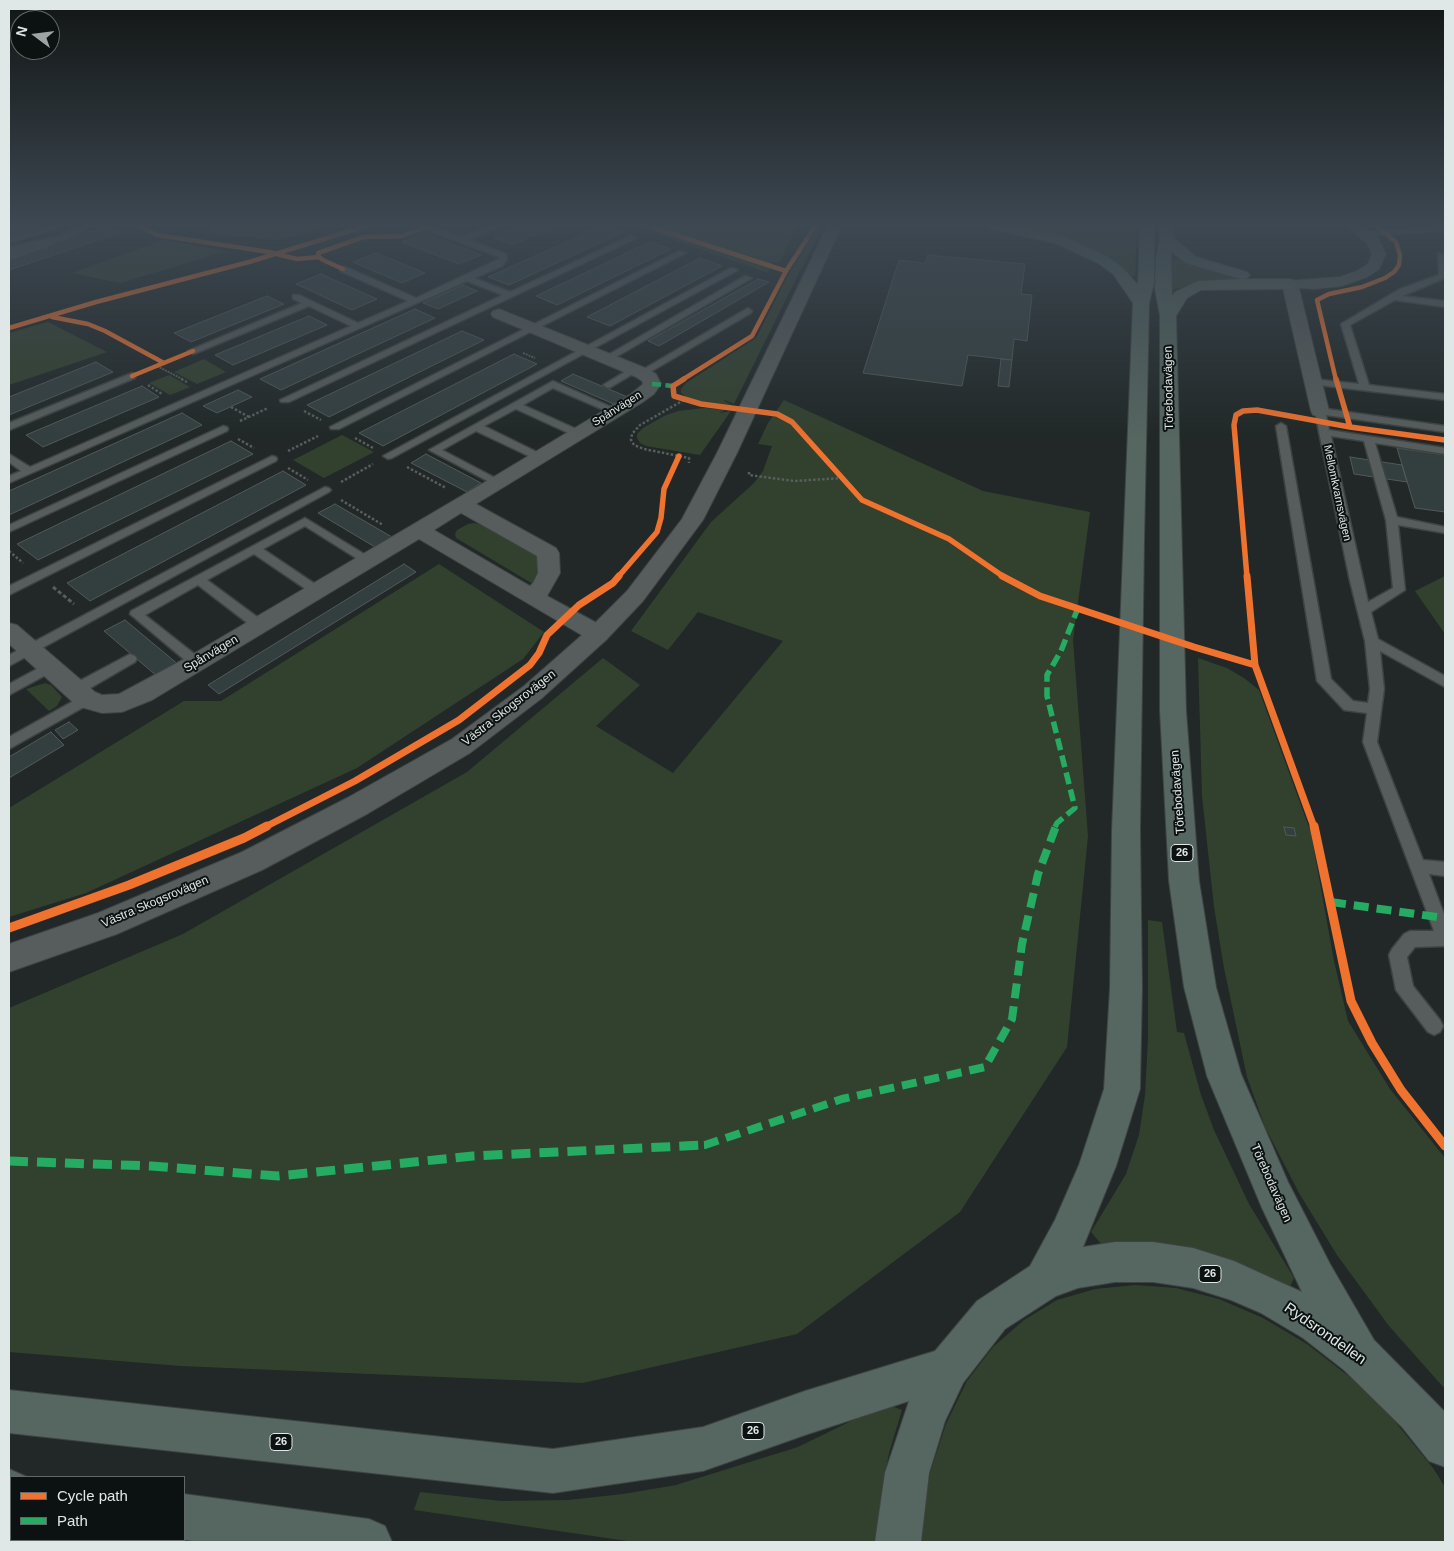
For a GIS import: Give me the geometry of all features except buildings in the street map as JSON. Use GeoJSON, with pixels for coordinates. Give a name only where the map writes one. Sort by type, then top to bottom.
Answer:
{"type":"FeatureCollection","features":[{"type":"Feature","properties":{"kind":"highway"},"geometry":{"type":"LineString","coordinates":[[1138,297],[1141,303]]}},
{"type":"Feature","properties":{"kind":"highway","name":"26"},"geometry":{"type":"LineString","coordinates":[[1044,1280],[1076,1217],[1097,1166],[1122,1088],[1126,988],[1130,701],[1142,297]]}},
{"type":"Feature","properties":{"kind":"highway","name":"Törebodavägen"},"geometry":{"type":"LineString","coordinates":[[1165,297],[1168,316],[1173,712],[1184,881],[1200,987],[1224,1076],[1275,1195],[1316,1278],[1359,1356]]}},
{"type":"Feature","properties":{"kind":"highway"},"geometry":{"type":"LineString","coordinates":[[1168,316],[1180,297]]}},
{"type":"Feature","properties":{"kind":"highway","name":"Rydsrondellen"},"geometry":{"type":"LineString","coordinates":[[898,1542],[908,1473],[925,1416],[948,1368],[991,1316],[1044,1280],[1078,1268],[1115,1262],[1153,1262],[1193,1268],[1234,1281],[1275,1299],[1317,1324],[1359,1356],[1418,1412],[1445,1445]]}},
{"type":"Feature","properties":{"kind":"highway","name":"26"},"geometry":{"type":"LineString","coordinates":[[9,1412],[553,1471],[703,1449],[805,1413],[948,1368]]}},
{"type":"Feature","properties":{"kind":"highway"},"geometry":{"type":"LineString","coordinates":[[185,1518],[369,1542]]}},
{"type":"Feature","properties":{"kind":"street","name":"Västra Skogsrovägen"},"geometry":{"type":"LineString","coordinates":[[9,958],[106,924],[243,865],[357,806],[461,746],[533,692],[598,634],[635,596],[664,560],[692,520],[727,453],[799,297]]}},
{"type":"Feature","properties":{"kind":"street","name":"Mellomkvarnsvägen"},"geometry":{"type":"LineString","coordinates":[[1293,297],[1320,411]]}},
{"type":"Feature","properties":{"kind":"street"},"geometry":{"type":"LineString","coordinates":[[491,311],[637,372]]}},
{"type":"Feature","properties":{"kind":"street","name":"Spånvägen"},"geometry":{"type":"LineString","coordinates":[[81,694],[102,704],[122,703],[143,694],[197,663],[579,434],[648,390],[652,384],[650,378],[637,372]]}},
{"type":"Feature","properties":{"kind":"street"},"geometry":{"type":"LineString","coordinates":[[460,504],[548,553],[550,573],[542,587],[532,597]]}},
{"type":"Feature","properties":{"kind":"street"},"geometry":{"type":"LineString","coordinates":[[418,530],[598,634]]}},
{"type":"Feature","properties":{"kind":"street"},"geometry":{"type":"LineString","coordinates":[[9,631],[81,694]]}},
{"type":"Feature","properties":{"kind":"lane"},"geometry":{"type":"LineString","coordinates":[[297,297],[358,326]]}},
{"type":"Feature","properties":{"kind":"lane"},"geometry":{"type":"LineString","coordinates":[[410,297],[416,300]]}},
{"type":"Feature","properties":{"kind":"lane"},"geometry":{"type":"LineString","coordinates":[[9,480],[422,297]]}},
{"type":"Feature","properties":{"kind":"lane"},"geometry":{"type":"LineString","coordinates":[[285,400],[491,311],[507,297]]}},
{"type":"Feature","properties":{"kind":"lane"},"geometry":{"type":"LineString","coordinates":[[334,428],[593,297]]}},
{"type":"Feature","properties":{"kind":"lane"},"geometry":{"type":"LineString","coordinates":[[388,456],[683,297]]}},
{"type":"Feature","properties":{"kind":"lane"},"geometry":{"type":"LineString","coordinates":[[606,359],[714,297]]}},
{"type":"Feature","properties":{"kind":"lane"},"geometry":{"type":"LineString","coordinates":[[1364,388],[1344,324],[1368,313],[1392,297]]}},
{"type":"Feature","properties":{"kind":"lane"},"geometry":{"type":"LineString","coordinates":[[1396,297],[1445,304]]}},
{"type":"Feature","properties":{"kind":"lane"},"geometry":{"type":"LineString","coordinates":[[193,351],[309,303]]}},
{"type":"Feature","properties":{"kind":"lane"},"geometry":{"type":"LineString","coordinates":[[608,385],[637,372],[748,311]]}},
{"type":"Feature","properties":{"kind":"lane"},"geometry":{"type":"LineString","coordinates":[[9,427],[132,376]]}},
{"type":"Feature","properties":{"kind":"lane"},"geometry":{"type":"LineString","coordinates":[[1313,382],[1445,397]]}},
{"type":"Feature","properties":{"kind":"lane"},"geometry":{"type":"LineString","coordinates":[[497,483],[434,450],[553,384],[615,411]]}},
{"type":"Feature","properties":{"kind":"lane"},"geometry":{"type":"LineString","coordinates":[[516,405],[579,434]]}},
{"type":"Feature","properties":{"kind":"lane"},"geometry":{"type":"LineString","coordinates":[[1320,411],[1445,429]]}},
{"type":"Feature","properties":{"kind":"lane","name":"Mellomkvarnsvägen"},"geometry":{"type":"LineString","coordinates":[[1320,411],[1372,641],[1377,690],[1370,742],[1445,938]]}},
{"type":"Feature","properties":{"kind":"lane"},"geometry":{"type":"LineString","coordinates":[[1281,426],[1324,680],[1349,706],[1375,709]]}},
{"type":"Feature","properties":{"kind":"lane"},"geometry":{"type":"LineString","coordinates":[[476,427],[539,457]]}},
{"type":"Feature","properties":{"kind":"lane"},"geometry":{"type":"LineString","coordinates":[[9,529],[223,429]]}},
{"type":"Feature","properties":{"kind":"lane"},"geometry":{"type":"LineString","coordinates":[[1324,432],[1445,451]]}},
{"type":"Feature","properties":{"kind":"lane"},"geometry":{"type":"LineString","coordinates":[[1364,610],[1400,590],[1392,520],[1369,439]]}},
{"type":"Feature","properties":{"kind":"lane"},"geometry":{"type":"LineString","coordinates":[[9,457],[29,471]]}},
{"type":"Feature","properties":{"kind":"lane"},"geometry":{"type":"LineString","coordinates":[[9,591],[272,459]]}},
{"type":"Feature","properties":{"kind":"lane"},"geometry":{"type":"LineString","coordinates":[[9,661],[325,490]]}},
{"type":"Feature","properties":{"kind":"lane"},"geometry":{"type":"LineString","coordinates":[[1392,520],[1445,530]]}},
{"type":"Feature","properties":{"kind":"lane"},"geometry":{"type":"LineString","coordinates":[[197,663],[136,614],[306,521],[368,560]]}},
{"type":"Feature","properties":{"kind":"lane"},"geometry":{"type":"LineString","coordinates":[[255,549],[317,591]]}},
{"type":"Feature","properties":{"kind":"lane"},"geometry":{"type":"LineString","coordinates":[[199,580],[259,626]]}},
{"type":"Feature","properties":{"kind":"lane"},"geometry":{"type":"LineString","coordinates":[[1372,641],[1445,682]]}},
{"type":"Feature","properties":{"kind":"lane"},"geometry":{"type":"LineString","coordinates":[[9,744],[130,659]]}},
{"type":"Feature","properties":{"kind":"lane"},"geometry":{"type":"LineString","coordinates":[[9,690],[50,667]]}},
{"type":"Feature","properties":{"kind":"lane"},"geometry":{"type":"LineString","coordinates":[[1417,866],[1445,870]]}},
{"type":"Feature","properties":{"kind":"lane"},"geometry":{"type":"LineString","coordinates":[[1434,1026],[1405,990],[1398,955],[1410,939],[1445,938]]}},
{"type":"Feature","properties":{"kind":"path"},"geometry":{"type":"LineString","coordinates":[[158,366],[207,393]]}},
{"type":"Feature","properties":{"kind":"path"},"geometry":{"type":"LineString","coordinates":[[223,429],[285,400]]}},
{"type":"Feature","properties":{"kind":"path"},"geometry":{"type":"LineString","coordinates":[[684,400],[640,425],[632,434],[631,440],[634,445],[689,458],[689,463]]}},
{"type":"Feature","properties":{"kind":"path"},"geometry":{"type":"LineString","coordinates":[[231,407],[248,417]]}},
{"type":"Feature","properties":{"kind":"path"},"geometry":{"type":"LineString","coordinates":[[272,459],[334,428]]}},
{"type":"Feature","properties":{"kind":"path"},"geometry":{"type":"LineString","coordinates":[[325,490],[388,456]]}},
{"type":"Feature","properties":{"kind":"path"},"geometry":{"type":"LineString","coordinates":[[748,472],[749,475],[794,481],[842,478]]}},
{"type":"Feature","properties":{"kind":"green space"},"geometry":{"type":"Polygon","coordinates":[[[777,297],[787,297],[734,404],[725,400],[732,405],[703,402],[688,398],[681,393],[681,389],[686,383],[756,338],[777,297]]]}},
{"type":"Feature","properties":{"kind":"green space"},"geometry":{"type":"Polygon","coordinates":[[[48,322],[107,352],[9,385],[9,333],[48,322]]]}},
{"type":"Feature","properties":{"kind":"green space"},"geometry":{"type":"Polygon","coordinates":[[[204,359],[226,372],[197,384],[174,372],[204,359]]]}},
{"type":"Feature","properties":{"kind":"green space"},"geometry":{"type":"Polygon","coordinates":[[[169,375],[190,387],[170,395],[149,383],[169,375]]]}},
{"type":"Feature","properties":{"kind":"green space"},"geometry":{"type":"Polygon","coordinates":[[[784,400],[983,491],[1090,512],[1073,640],[1088,836],[1067,1047],[960,1212],[797,1334],[583,1383],[181,1366],[9,1352],[9,1008],[183,934],[467,772],[603,658],[640,685],[596,726],[673,773],[783,641],[698,612],[668,650],[631,631],[711,522],[754,483],[763,471],[772,446],[758,444],[768,423],[784,400]]]}},
{"type":"Feature","properties":{"kind":"green space"},"geometry":{"type":"Polygon","coordinates":[[[705,408],[725,410],[719,413],[731,411],[700,455],[646,446],[640,443],[637,438],[637,434],[643,428],[664,416],[678,411],[705,408]]]}},
{"type":"Feature","properties":{"kind":"green space"},"geometry":{"type":"Polygon","coordinates":[[[342,435],[374,452],[324,478],[293,460],[342,435]]]}},
{"type":"Feature","properties":{"kind":"green space"},"geometry":{"type":"Polygon","coordinates":[[[474,523],[481,524],[539,556],[543,565],[533,584],[456,538],[457,530],[474,523]]]}},
{"type":"Feature","properties":{"kind":"green space"},"geometry":{"type":"Polygon","coordinates":[[[439,564],[544,632],[523,659],[357,768],[86,893],[9,917],[9,808],[184,701],[221,701],[439,564]]]}},
{"type":"Feature","properties":{"kind":"green space"},"geometry":{"type":"Polygon","coordinates":[[[1445,576],[1445,634],[1415,591],[1445,576]]]}},
{"type":"Feature","properties":{"kind":"green space"},"geometry":{"type":"Polygon","coordinates":[[[1198,658],[1227,668],[1259,690],[1311,833],[1334,961],[1348,1021],[1390,1089],[1445,1158],[1445,1389],[1389,1326],[1337,1255],[1299,1193],[1265,1127],[1247,1077],[1224,968],[1214,907],[1202,796],[1198,658]]]}},
{"type":"Feature","properties":{"kind":"green space"},"geometry":{"type":"Polygon","coordinates":[[[45,683],[51,685],[62,697],[57,706],[49,711],[26,689],[45,683]]]}},
{"type":"Feature","properties":{"kind":"green space"},"geometry":{"type":"Polygon","coordinates":[[[1148,920],[1162,922],[1177,1032],[1184,1033],[1201,1095],[1214,1130],[1249,1204],[1294,1278],[1288,1291],[1102,1245],[1091,1232],[1126,1174],[1139,1135],[1145,1095],[1148,1039],[1148,920]]]}},
{"type":"Feature","properties":{"kind":"green space"},"geometry":{"type":"Polygon","coordinates":[[[1135,1285],[1176,1288],[1219,1299],[1263,1318],[1307,1344],[1351,1378],[1393,1419],[1433,1468],[1445,1487],[1445,1542],[922,1542],[930,1473],[946,1424],[967,1381],[993,1347],[1024,1320],[1057,1300],[1095,1289],[1135,1285]]]}},
{"type":"Feature","properties":{"kind":"green space"},"geometry":{"type":"Polygon","coordinates":[[[890,1402],[894,1407],[902,1410],[889,1453],[876,1542],[634,1542],[414,1510],[420,1492],[501,1501],[568,1500],[623,1494],[676,1485],[798,1447],[890,1402]]]}},
{"type":"Feature","properties":{"kind":"marked path"},"geometry":{"type":"LineString","coordinates":[[652,384],[673,386]]}},
{"type":"Feature","properties":{"kind":"marked path"},"geometry":{"type":"LineString","coordinates":[[9,1161],[151,1166],[278,1176],[473,1156],[705,1145],[842,1099],[985,1067],[1012,1019],[1022,944],[1038,874],[1057,823],[1075,808],[1047,696],[1047,675],[1061,651],[1078,608]]}},
{"type":"Feature","properties":{"kind":"marked path"},"geometry":{"type":"LineString","coordinates":[[1331,902],[1437,917]]}},
{"type":"Feature","properties":{"kind":"cycle path"},"geometry":{"type":"LineString","coordinates":[[9,328],[114,297]]}},
{"type":"Feature","properties":{"kind":"cycle path"},"geometry":{"type":"LineString","coordinates":[[772,297],[752,336],[673,386],[674,396],[701,404],[777,414],[792,422],[862,500],[949,539],[1002,576],[1040,596],[1194,647],[1255,665]]}},
{"type":"Feature","properties":{"kind":"cycle path"},"geometry":{"type":"LineString","coordinates":[[1322,297],[1317,300],[1332,366],[1350,427]]}},
{"type":"Feature","properties":{"kind":"cycle path"},"geometry":{"type":"LineString","coordinates":[[52,317],[88,324],[105,331],[164,363]]}},
{"type":"Feature","properties":{"kind":"cycle path"},"geometry":{"type":"LineString","coordinates":[[132,376],[193,351]]}},
{"type":"Feature","properties":{"kind":"cycle path"},"geometry":{"type":"LineString","coordinates":[[1445,440],[1350,427],[1257,410],[1243,411],[1236,415],[1234,425],[1255,665],[1317,835],[1351,1001],[1372,1043],[1401,1090],[1445,1146]]}},
{"type":"Feature","properties":{"kind":"cycle path"},"geometry":{"type":"LineString","coordinates":[[9,928],[129,885],[244,838],[355,781],[459,720],[530,665],[539,653],[547,635],[579,605],[613,583],[657,532],[661,518],[664,489],[679,456]]}}]}
